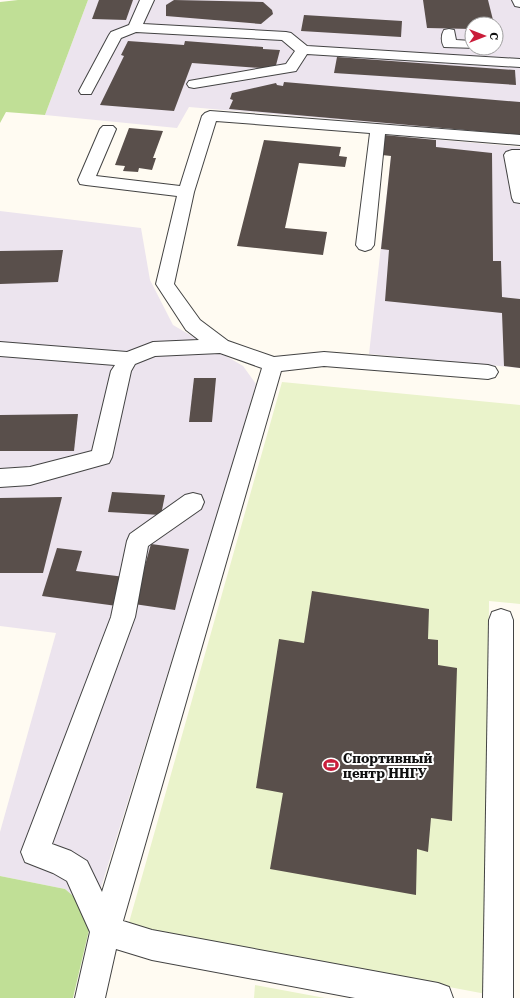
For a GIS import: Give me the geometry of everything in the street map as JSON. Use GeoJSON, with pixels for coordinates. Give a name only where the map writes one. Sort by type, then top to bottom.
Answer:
{"type":"FeatureCollection","features":[{"type":"Feature","properties":{"kind":"lane"},"geometry":{"type":"LineString","coordinates":[[135,28],[147,0]]}},
{"type":"Feature","properties":{"kind":"lane"},"geometry":{"type":"LineString","coordinates":[[86,91],[116,35],[135,28],[286,36],[303,50],[520,63]]}},
{"type":"Feature","properties":{"kind":"lane"},"geometry":{"type":"LineString","coordinates":[[449,33],[449,44],[464,45]]}},
{"type":"Feature","properties":{"kind":"lane"},"geometry":{"type":"LineString","coordinates":[[194,84],[265,74],[291,68],[303,50]]}},
{"type":"Feature","properties":{"kind":"lane"},"geometry":{"type":"LineString","coordinates":[[488,372],[324,359],[273,364],[221,346],[193,325],[165,284],[186,192],[210,116],[520,140]]}},
{"type":"Feature","properties":{"kind":"lane"},"geometry":{"type":"LineString","coordinates":[[108,129],[86,180],[186,192]]}},
{"type":"Feature","properties":{"kind":"lane"},"geometry":{"type":"LineString","coordinates":[[365,245],[378,129]]}},
{"type":"Feature","properties":{"kind":"lane"},"geometry":{"type":"LineString","coordinates":[[520,155],[512,155],[520,198]]}},
{"type":"Feature","properties":{"kind":"lane"},"geometry":{"type":"LineString","coordinates":[[0,350],[81,354],[128,359],[153,349],[221,346]]}},
{"type":"Feature","properties":{"kind":"lane"},"geometry":{"type":"LineString","coordinates":[[0,478],[30,476],[101,457],[121,370],[128,359]]}},
{"type":"Feature","properties":{"kind":"lane"},"geometry":{"type":"LineString","coordinates":[[90,998],[105,931],[273,364]]}},
{"type":"Feature","properties":{"kind":"lane"},"geometry":{"type":"LineString","coordinates":[[193,502],[138,541],[123,617],[35,852],[61,861],[76,871],[105,931],[152,945],[438,998]]}},
{"type":"Feature","properties":{"kind":"lane"},"geometry":{"type":"LineString","coordinates":[[498,998],[501,620]]}},
{"type":"Feature","properties":{"kind":"shaded area"},"geometry":{"type":"Polygon","coordinates":[[[88,0],[520,0],[520,135],[189,107],[177,128],[45,115],[88,0]]]}},
{"type":"Feature","properties":{"kind":"shaded area"},"geometry":{"type":"Polygon","coordinates":[[[384,135],[520,147],[520,368],[369,354],[391,156],[384,135]]]}},
{"type":"Feature","properties":{"kind":"shaded area"},"geometry":{"type":"Polygon","coordinates":[[[0,211],[141,228],[150,280],[173,325],[243,366],[256,384],[224,493],[93,913],[65,889],[0,876],[0,832],[56,633],[0,626],[0,211]]]}},
{"type":"Feature","properties":{"kind":"green space"},"geometry":{"type":"Polygon","coordinates":[[[18,0],[88,0],[45,115],[6,112],[0,123],[0,2],[18,0]]]}},
{"type":"Feature","properties":{"kind":"green space","name":"Спортивный центр ННГУ"},"geometry":{"type":"Polygon","coordinates":[[[282,382],[520,405],[520,604],[489,601],[486,994],[128,926],[282,382]]]}},
{"type":"Feature","properties":{"kind":"green space"},"geometry":{"type":"Polygon","coordinates":[[[0,876],[65,889],[93,913],[73,998],[0,998],[0,876]]]}},
{"type":"Feature","properties":{"kind":"green space"},"geometry":{"type":"Polygon","coordinates":[[[255,985],[325,998],[254,998],[255,985]]]}},
{"type":"Feature","properties":{"kind":"building"},"geometry":{"type":"Polygon","coordinates":[[[99,0],[133,0],[126,20],[92,19],[99,0]]]}},
{"type":"Feature","properties":{"kind":"building"},"geometry":{"type":"Polygon","coordinates":[[[174,0],[263,2],[272,10],[273,14],[261,24],[166,16],[166,5],[174,0]]]}},
{"type":"Feature","properties":{"kind":"building"},"geometry":{"type":"Polygon","coordinates":[[[423,0],[488,0],[492,16],[464,16],[464,29],[427,28],[423,0]]]}},
{"type":"Feature","properties":{"kind":"building"},"geometry":{"type":"Polygon","coordinates":[[[304,15],[402,21],[401,37],[301,31],[304,15]]]}},
{"type":"Feature","properties":{"kind":"building"},"geometry":{"type":"Polygon","coordinates":[[[128,41],[184,45],[185,41],[263,47],[263,49],[280,50],[275,69],[192,63],[174,111],[100,105],[124,56],[121,55],[128,41]]]}},
{"type":"Feature","properties":{"kind":"building"},"geometry":{"type":"Polygon","coordinates":[[[337,57],[515,70],[516,85],[334,73],[337,57]]]}},
{"type":"Feature","properties":{"kind":"building"},"geometry":{"type":"Polygon","coordinates":[[[284,82],[520,102],[520,135],[229,109],[233,100],[230,99],[232,93],[276,83],[277,85],[283,86],[284,82]]]}},
{"type":"Feature","properties":{"kind":"building"},"geometry":{"type":"Polygon","coordinates":[[[129,128],[163,131],[153,158],[156,158],[152,170],[139,168],[138,172],[123,171],[125,166],[115,165],[129,128]]]}},
{"type":"Feature","properties":{"kind":"building"},"geometry":{"type":"Polygon","coordinates":[[[384,135],[436,140],[436,147],[492,153],[493,261],[501,261],[502,297],[520,299],[520,368],[504,366],[502,313],[385,301],[389,250],[381,249],[391,156],[382,155],[384,135]]]}},
{"type":"Feature","properties":{"kind":"building"},"geometry":{"type":"Polygon","coordinates":[[[264,140],[341,147],[339,156],[347,157],[345,167],[299,163],[285,228],[327,232],[323,255],[237,246],[264,140]]]}},
{"type":"Feature","properties":{"kind":"building"},"geometry":{"type":"Polygon","coordinates":[[[63,250],[58,282],[0,284],[0,251],[63,250]]]}},
{"type":"Feature","properties":{"kind":"building"},"geometry":{"type":"Polygon","coordinates":[[[194,378],[216,378],[212,422],[189,422],[194,378]]]}},
{"type":"Feature","properties":{"kind":"building"},"geometry":{"type":"Polygon","coordinates":[[[78,414],[74,451],[0,451],[0,415],[78,414]]]}},
{"type":"Feature","properties":{"kind":"building"},"geometry":{"type":"Polygon","coordinates":[[[112,492],[165,495],[161,515],[108,512],[112,492]]]}},
{"type":"Feature","properties":{"kind":"building"},"geometry":{"type":"Polygon","coordinates":[[[62,497],[43,573],[0,573],[0,498],[62,497]]]}},
{"type":"Feature","properties":{"kind":"building"},"geometry":{"type":"Polygon","coordinates":[[[151,544],[189,549],[175,610],[134,604],[151,544]]]}},
{"type":"Feature","properties":{"kind":"building"},"geometry":{"type":"Polygon","coordinates":[[[57,548],[82,551],[76,571],[125,577],[117,606],[42,596],[57,548]]]}},
{"type":"Feature","properties":{"kind":"building"},"geometry":{"type":"Polygon","coordinates":[[[312,591],[429,609],[428,639],[438,640],[438,665],[457,668],[452,821],[431,818],[428,852],[417,849],[416,895],[270,869],[283,793],[256,788],[279,639],[304,643],[312,591]]]}},
{"type":"Feature","properties":{"kind":"place","name":"Спортивный центр ННГУ"},"geometry":{"type":"Point","coordinates":[331,765]}}]}
